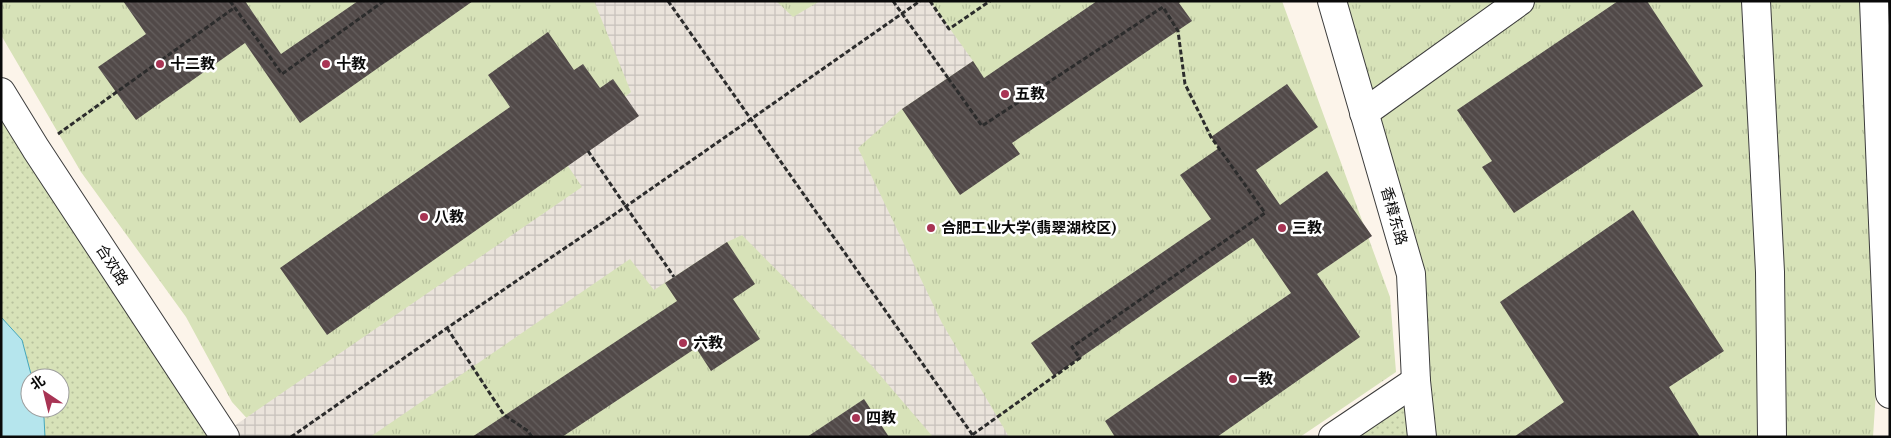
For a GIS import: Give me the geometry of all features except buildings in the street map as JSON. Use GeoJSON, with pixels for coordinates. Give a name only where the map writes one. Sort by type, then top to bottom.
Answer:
{"type":"FeatureCollection","features":[{"type":"Feature","properties":{"kind":"street","name":"香樟东路"},"geometry":{"type":"LineString","coordinates":[[1332,1],[1411,274],[1416,381],[1422,437]]}},
{"type":"Feature","properties":{"kind":"street"},"geometry":{"type":"LineString","coordinates":[[1364,112],[1520,1]]}},
{"type":"Feature","properties":{"kind":"street"},"geometry":{"type":"LineString","coordinates":[[1756,1],[1770,272],[1772,437]]}},
{"type":"Feature","properties":{"kind":"street"},"geometry":{"type":"LineString","coordinates":[[1874,1],[1890,394]]}},
{"type":"Feature","properties":{"kind":"street","name":"合欢路"},"geometry":{"type":"LineString","coordinates":[[1,92],[36,149],[225,437]]}},
{"type":"Feature","properties":{"kind":"street"},"geometry":{"type":"LineString","coordinates":[[1333,437],[1416,381]]}},
{"type":"Feature","properties":{"kind":"path"},"geometry":{"type":"LineString","coordinates":[[230,1],[282,74],[384,1]]}},
{"type":"Feature","properties":{"kind":"path"},"geometry":{"type":"LineString","coordinates":[[668,1],[973,436],[1080,358],[1072,347],[1265,213],[1206,128],[1185,84],[1178,31],[1163,7],[982,126],[893,1]]}},
{"type":"Feature","properties":{"kind":"path"},"geometry":{"type":"LineString","coordinates":[[291,437],[920,1]]}},
{"type":"Feature","properties":{"kind":"path"},"geometry":{"type":"LineString","coordinates":[[930,1],[949,29],[990,1]]}},
{"type":"Feature","properties":{"kind":"path"},"geometry":{"type":"LineString","coordinates":[[36,149],[234,8]]}},
{"type":"Feature","properties":{"kind":"path"},"geometry":{"type":"LineString","coordinates":[[588,152],[674,277]]}},
{"type":"Feature","properties":{"kind":"path"},"geometry":{"type":"LineString","coordinates":[[447,328],[504,415],[528,431],[532,437]]}},
{"type":"Feature","properties":{"kind":"green space","name":"合肥工业大学(翡翠湖校区)"},"geometry":{"type":"Polygon","coordinates":[[[1,1],[1282,1],[1390,297],[1396,372],[1300,437],[264,437],[232,402],[186,317],[81,172],[1,35],[1,1]]]}},
{"type":"Feature","properties":{"kind":"green space"},"geometry":{"type":"Polygon","coordinates":[[[1333,1],[1881,1],[1881,313],[1873,437],[1333,437],[1416,381],[1411,274],[1333,1]]]}},
{"type":"Feature","properties":{"kind":"green space"},"geometry":{"type":"Polygon","coordinates":[[[1,92],[225,437],[1,437],[1,92]]]}},
{"type":"Feature","properties":{"kind":"green space"},"geometry":{"type":"Polygon","coordinates":[[[1416,381],[1422,437],[1333,437],[1416,381]]]}},
{"type":"Feature","properties":{"kind":"shaded area"},"geometry":{"type":"Polygon","coordinates":[[[594,1],[776,1],[793,17],[820,1],[930,1],[973,61],[902,109],[858,148],[942,323],[1009,437],[933,437],[874,368],[742,235],[727,242],[654,290],[630,259],[370,437],[218,437],[582,187],[568,166],[631,92],[594,1]]]}},
{"type":"Feature","properties":{"kind":"water"},"geometry":{"type":"Polygon","coordinates":[[[1,317],[22,340],[29,368],[20,368],[20,418],[44,418],[45,437],[1,437],[1,317]]]}},
{"type":"Feature","properties":{"kind":"place","name":"十二教"},"geometry":{"type":"Point","coordinates":[160,64]}},
{"type":"Feature","properties":{"kind":"place","name":"十教"},"geometry":{"type":"Point","coordinates":[326,64]}},
{"type":"Feature","properties":{"kind":"place","name":"五教"},"geometry":{"type":"Point","coordinates":[1005,94]}},
{"type":"Feature","properties":{"kind":"place","name":"八教"},"geometry":{"type":"Point","coordinates":[424,217]}},
{"type":"Feature","properties":{"kind":"place","name":"合肥工业大学(翡翠湖校区)"},"geometry":{"type":"Point","coordinates":[931,228]}},
{"type":"Feature","properties":{"kind":"place","name":"三教"},"geometry":{"type":"Point","coordinates":[1282,228]}},
{"type":"Feature","properties":{"kind":"place","name":"六教"},"geometry":{"type":"Point","coordinates":[683,343]}},
{"type":"Feature","properties":{"kind":"place","name":"一教"},"geometry":{"type":"Point","coordinates":[1233,379]}},
{"type":"Feature","properties":{"kind":"place","name":"四教"},"geometry":{"type":"Point","coordinates":[856,418]}}]}
